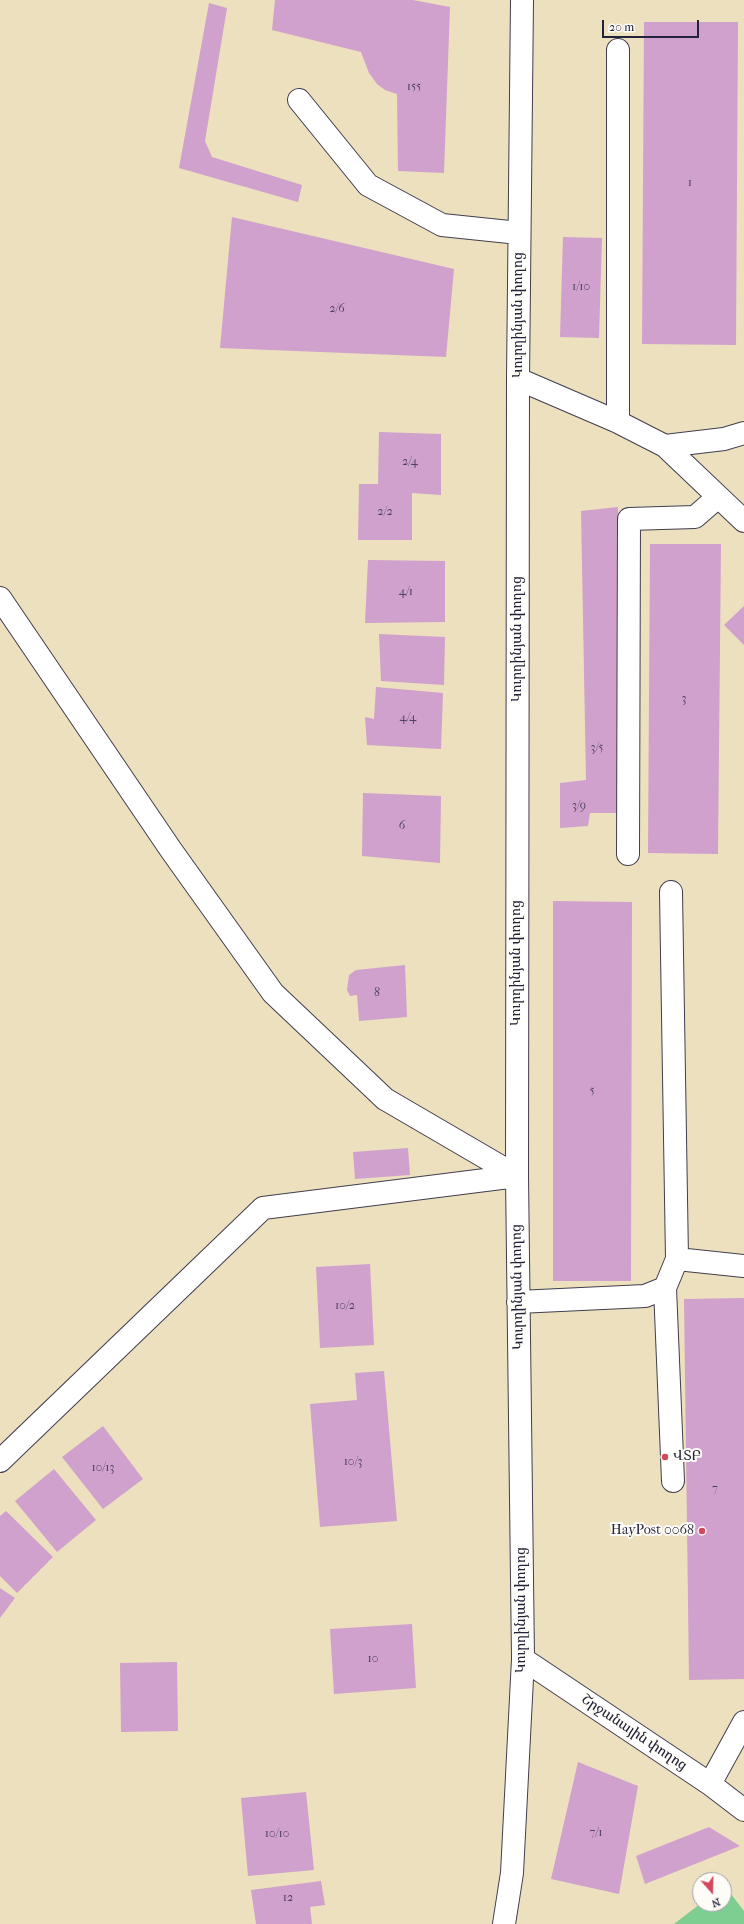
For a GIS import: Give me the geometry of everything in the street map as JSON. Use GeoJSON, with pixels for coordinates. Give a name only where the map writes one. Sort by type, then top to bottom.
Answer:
{"type":"FeatureCollection","features":[{"type":"Feature","properties":{"kind":"street","name":"Կուրղինյան փողոց"},"geometry":{"type":"LineString","coordinates":[[504,1924],[512,1873],[523,1659],[517,1176],[518,379],[522,0]]}},
{"type":"Feature","properties":{"kind":"street"},"geometry":{"type":"LineString","coordinates":[[618,50],[618,422]]}},
{"type":"Feature","properties":{"kind":"street"},"geometry":{"type":"LineString","coordinates":[[299,100],[368,185],[442,225],[519,232]]}},
{"type":"Feature","properties":{"kind":"street"},"geometry":{"type":"LineString","coordinates":[[518,379],[618,422],[665,446],[744,521]]}},
{"type":"Feature","properties":{"kind":"street"},"geometry":{"type":"LineString","coordinates":[[665,446],[724,438],[744,433]]}},
{"type":"Feature","properties":{"kind":"street"},"geometry":{"type":"LineString","coordinates":[[628,854],[629,519],[694,517],[718,497]]}},
{"type":"Feature","properties":{"kind":"street"},"geometry":{"type":"LineString","coordinates":[[0,598],[171,850],[273,993],[385,1099],[517,1176]]}},
{"type":"Feature","properties":{"kind":"street"},"geometry":{"type":"LineString","coordinates":[[671,892],[677,1259],[665,1288],[673,1481]]}},
{"type":"Feature","properties":{"kind":"street"},"geometry":{"type":"LineString","coordinates":[[0,1461],[262,1208],[517,1176]]}},
{"type":"Feature","properties":{"kind":"street"},"geometry":{"type":"LineString","coordinates":[[677,1259],[744,1266]]}},
{"type":"Feature","properties":{"kind":"street"},"geometry":{"type":"LineString","coordinates":[[518,1302],[645,1296],[665,1288]]}},
{"type":"Feature","properties":{"kind":"street","name":"Շրջանային փողոց"},"geometry":{"type":"LineString","coordinates":[[523,1659],[710,1784],[744,1810]]}},
{"type":"Feature","properties":{"kind":"street"},"geometry":{"type":"LineString","coordinates":[[710,1784],[744,1722]]}},
{"type":"Feature","properties":{"kind":"green space"},"geometry":{"type":"Polygon","coordinates":[[[732,1895],[744,1911],[744,1924],[674,1924],[692,1910],[692,1912],[732,1912],[732,1895]]]}},
{"type":"Feature","properties":{"kind":"building"},"geometry":{"type":"Polygon","coordinates":[[[275,0],[413,0],[450,7],[444,173],[398,171],[397,94],[385,90],[377,84],[369,73],[361,52],[272,30],[275,0]]]}},
{"type":"Feature","properties":{"kind":"building"},"geometry":{"type":"Polygon","coordinates":[[[209,3],[227,8],[205,141],[212,157],[302,185],[298,202],[179,168],[209,3]]]}},
{"type":"Feature","properties":{"kind":"building"},"geometry":{"type":"Polygon","coordinates":[[[644,22],[738,22],[736,345],[642,344],[644,22]]]}},
{"type":"Feature","properties":{"kind":"building"},"geometry":{"type":"Polygon","coordinates":[[[232,217],[454,269],[446,357],[220,348],[232,217]]]}},
{"type":"Feature","properties":{"kind":"building"},"geometry":{"type":"Polygon","coordinates":[[[563,237],[602,238],[599,338],[560,337],[563,237]]]}},
{"type":"Feature","properties":{"kind":"building"},"geometry":{"type":"Polygon","coordinates":[[[379,432],[441,434],[441,495],[412,493],[412,540],[358,540],[359,484],[378,484],[379,432]]]}},
{"type":"Feature","properties":{"kind":"building"},"geometry":{"type":"Polygon","coordinates":[[[618,507],[617,813],[590,813],[588,826],[560,828],[560,783],[586,780],[581,511],[618,507]]]}},
{"type":"Feature","properties":{"kind":"building"},"geometry":{"type":"Polygon","coordinates":[[[650,544],[721,544],[718,854],[648,853],[650,544]]]}},
{"type":"Feature","properties":{"kind":"building"},"geometry":{"type":"Polygon","coordinates":[[[368,560],[445,561],[445,622],[365,623],[368,560]]]}},
{"type":"Feature","properties":{"kind":"building"},"geometry":{"type":"Polygon","coordinates":[[[744,606],[744,645],[724,625],[744,606]]]}},
{"type":"Feature","properties":{"kind":"building"},"geometry":{"type":"Polygon","coordinates":[[[379,634],[445,637],[444,685],[381,681],[379,634]]]}},
{"type":"Feature","properties":{"kind":"building"},"geometry":{"type":"Polygon","coordinates":[[[376,687],[443,693],[441,749],[367,745],[365,717],[374,719],[376,687]]]}},
{"type":"Feature","properties":{"kind":"building"},"geometry":{"type":"Polygon","coordinates":[[[363,793],[441,796],[440,863],[362,856],[363,793]]]}},
{"type":"Feature","properties":{"kind":"building"},"geometry":{"type":"Polygon","coordinates":[[[553,901],[632,902],[631,1281],[553,1281],[553,901]]]}},
{"type":"Feature","properties":{"kind":"building"},"geometry":{"type":"Polygon","coordinates":[[[405,965],[407,1017],[359,1021],[357,995],[350,996],[347,990],[349,975],[356,970],[405,965]]]}},
{"type":"Feature","properties":{"kind":"building"},"geometry":{"type":"Polygon","coordinates":[[[408,1148],[410,1175],[355,1179],[353,1152],[408,1148]]]}},
{"type":"Feature","properties":{"kind":"building"},"geometry":{"type":"Polygon","coordinates":[[[370,1264],[374,1345],[320,1348],[316,1267],[370,1264]]]}},
{"type":"Feature","properties":{"kind":"building"},"geometry":{"type":"Polygon","coordinates":[[[744,1298],[744,1679],[689,1680],[684,1299],[744,1298]]]}},
{"type":"Feature","properties":{"kind":"building"},"geometry":{"type":"Polygon","coordinates":[[[384,1371],[397,1521],[320,1527],[310,1404],[357,1400],[355,1373],[384,1371]]]}},
{"type":"Feature","properties":{"kind":"building"},"geometry":{"type":"Polygon","coordinates":[[[103,1426],[143,1479],[103,1509],[62,1457],[103,1426]]]}},
{"type":"Feature","properties":{"kind":"building"},"geometry":{"type":"Polygon","coordinates":[[[54,1469],[96,1520],[57,1552],[15,1501],[54,1469]]]}},
{"type":"Feature","properties":{"kind":"building"},"geometry":{"type":"Polygon","coordinates":[[[6,1511],[53,1557],[17,1593],[0,1576],[0,1516],[6,1511]]]}},
{"type":"Feature","properties":{"kind":"building"},"geometry":{"type":"Polygon","coordinates":[[[0,1588],[15,1598],[0,1618],[0,1588]]]}},
{"type":"Feature","properties":{"kind":"building"},"geometry":{"type":"Polygon","coordinates":[[[412,1624],[416,1688],[334,1694],[330,1629],[412,1624]]]}},
{"type":"Feature","properties":{"kind":"building"},"geometry":{"type":"Polygon","coordinates":[[[177,1662],[178,1731],[121,1732],[120,1663],[177,1662]]]}},
{"type":"Feature","properties":{"kind":"building"},"geometry":{"type":"Polygon","coordinates":[[[578,1762],[638,1786],[619,1894],[551,1879],[578,1762]]]}},
{"type":"Feature","properties":{"kind":"building"},"geometry":{"type":"Polygon","coordinates":[[[306,1792],[314,1870],[248,1876],[241,1798],[306,1792]]]}},
{"type":"Feature","properties":{"kind":"building"},"geometry":{"type":"Polygon","coordinates":[[[709,1827],[740,1846],[645,1884],[636,1856],[709,1827]]]}},
{"type":"Feature","properties":{"kind":"building"},"geometry":{"type":"Polygon","coordinates":[[[321,1881],[325,1905],[310,1907],[312,1924],[256,1924],[251,1890],[321,1881]]]}},
{"type":"Feature","properties":{"kind":"place","name":"ՎՏԲ"},"geometry":{"type":"Point","coordinates":[665,1457]}},
{"type":"Feature","properties":{"kind":"place","name":"HayPost 0068"},"geometry":{"type":"Point","coordinates":[702,1531]}}]}
